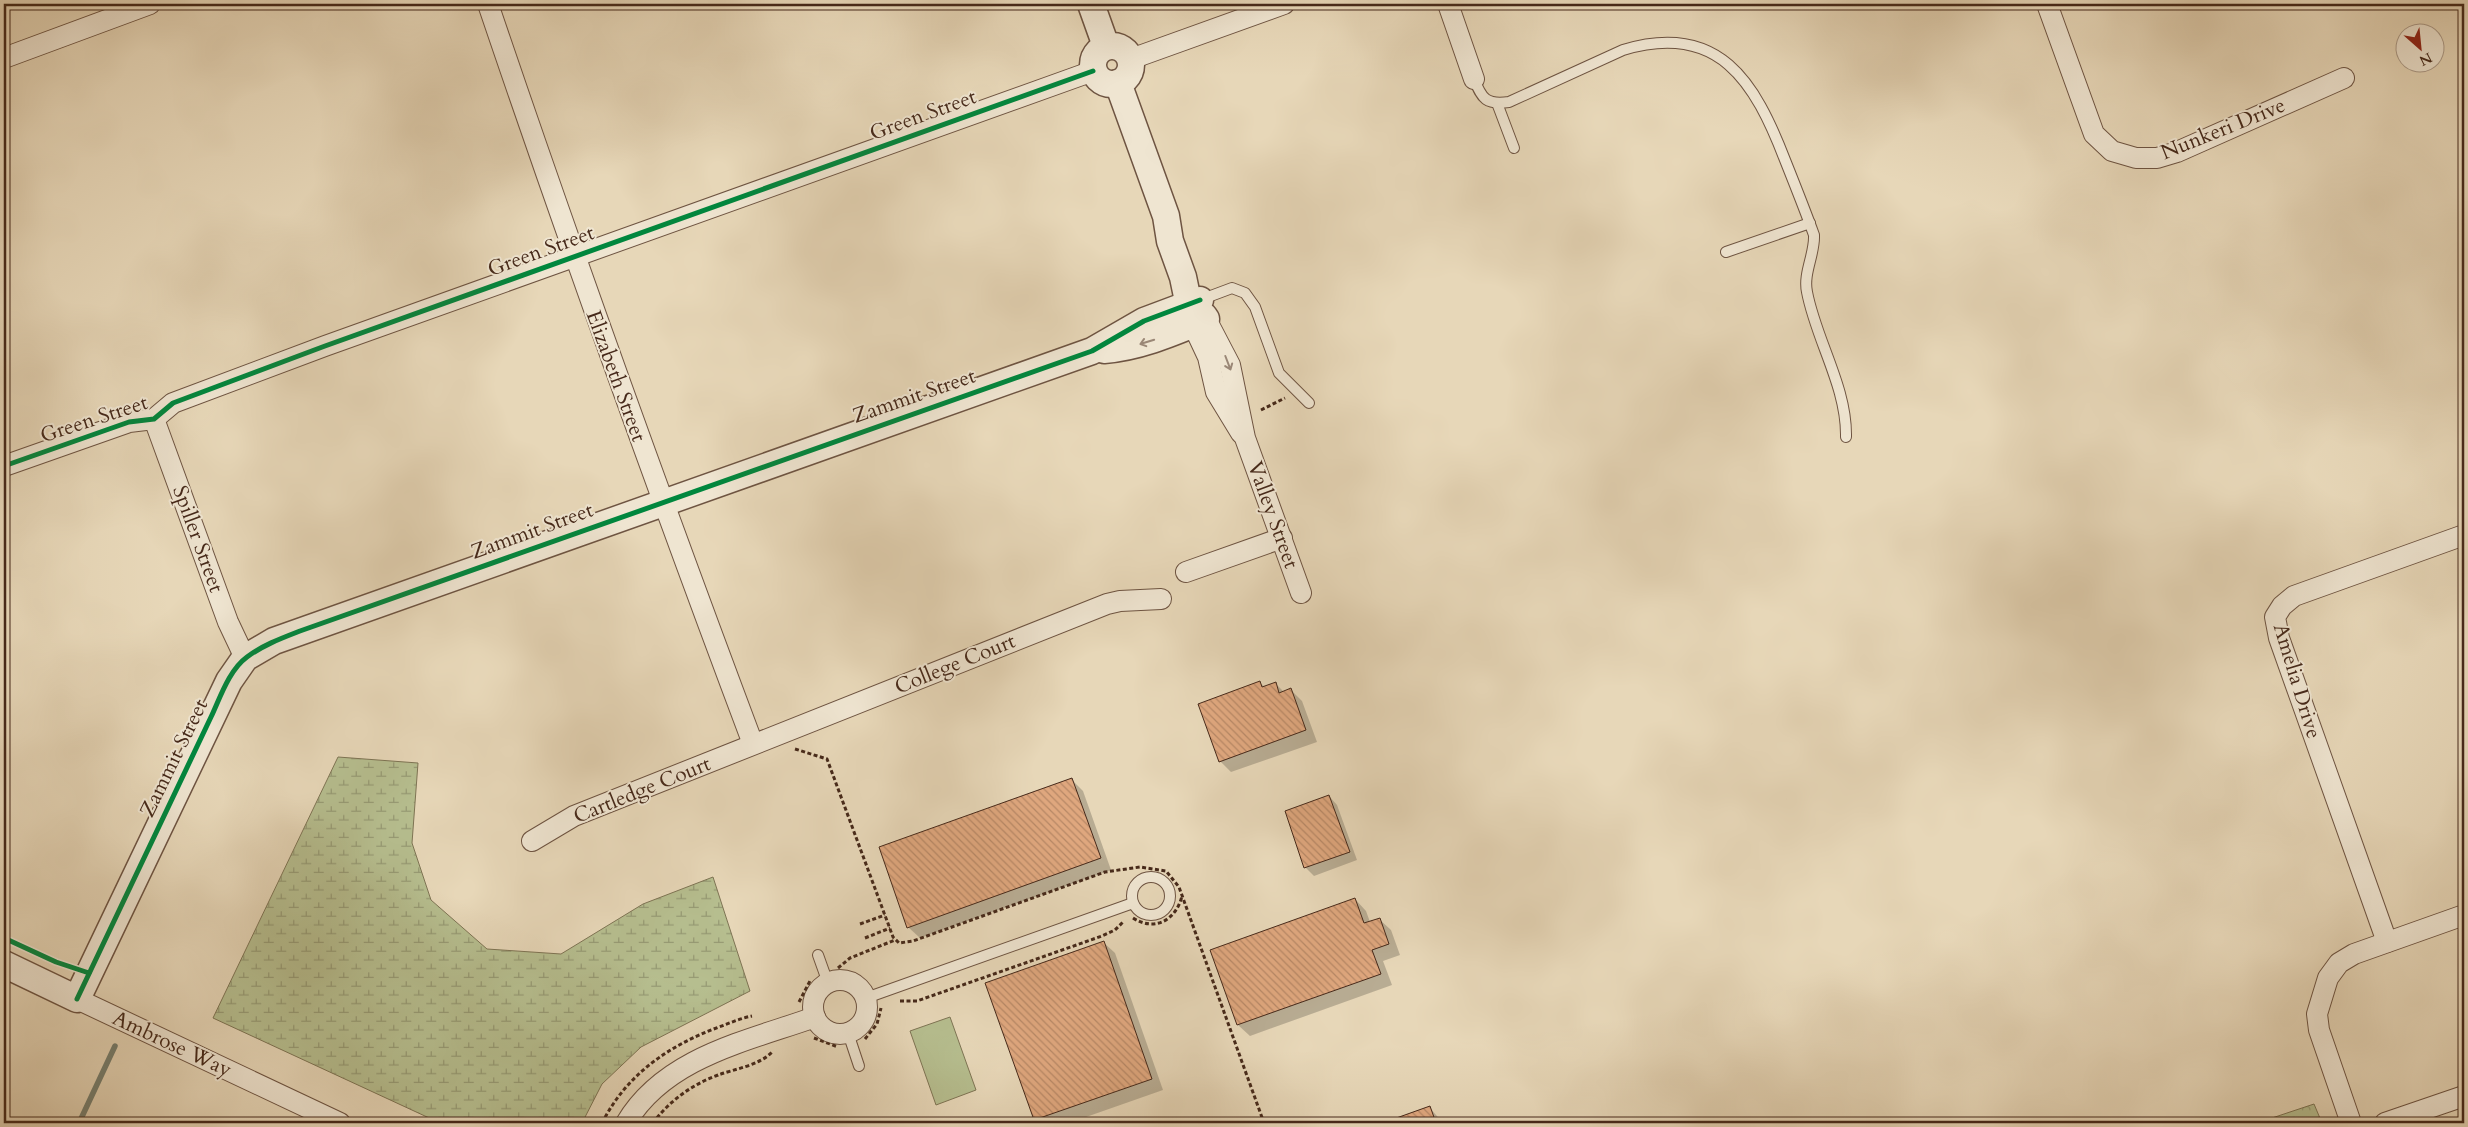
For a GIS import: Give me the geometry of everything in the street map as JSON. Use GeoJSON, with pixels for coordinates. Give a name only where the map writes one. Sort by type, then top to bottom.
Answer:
{"type":"FeatureCollection","features":[{"type":"Feature","properties":{"kind":"street"},"geometry":{"type":"LineString","coordinates":[[4,58],[150,4]]}},
{"type":"Feature","properties":{"kind":"street","name":"Elizabeth Street"},"geometry":{"type":"LineString","coordinates":[[488,4],[574,256],[662,502],[754,744]]}},
{"type":"Feature","properties":{"kind":"street"},"geometry":{"type":"LineString","coordinates":[[1091,4],[1106,46]]}},
{"type":"Feature","properties":{"kind":"street"},"geometry":{"type":"LineString","coordinates":[[1131,59],[1284,4]]}},
{"type":"Feature","properties":{"kind":"street"},"geometry":{"type":"LineString","coordinates":[[1448,4],[1474,79]]}},
{"type":"Feature","properties":{"kind":"street","name":"Nunkeri Drive"},"geometry":{"type":"LineString","coordinates":[[2047,4],[2094,134],[2112,151],[2136,158],[2157,158],[2177,152],[2344,78]]}},
{"type":"Feature","properties":{"kind":"street"},"geometry":{"type":"LineString","coordinates":[[1106,46],[1118,46],[1128,53],[1131,59],[1131,70],[1124,80],[1118,83],[1112,84],[1101,81],[1093,71],[1093,59],[1106,46]]}},
{"type":"Feature","properties":{"kind":"street","name":"Green Street"},"geometry":{"type":"LineString","coordinates":[[4,466],[129,422],[154,419],[173,403],[574,256],[1093,71]]}},
{"type":"Feature","properties":{"kind":"street","name":"Valley Street"},"geometry":{"type":"LineString","coordinates":[[1118,83],[1166,216],[1196,271],[1196,312],[1216,392],[1245,438],[1301,593]]}},
{"type":"Feature","properties":{"kind":"street","name":"Zammit Street"},"geometry":{"type":"LineString","coordinates":[[77,999],[229,680],[245,658],[282,638],[1092,350],[1136,345],[1196,312]]}},
{"type":"Feature","properties":{"kind":"street","name":"Spiller Street"},"geometry":{"type":"LineString","coordinates":[[154,419],[228,622],[245,658]]}},
{"type":"Feature","properties":{"kind":"street","name":"Amelia Drive"},"geometry":{"type":"LineString","coordinates":[[2387,942],[2279,638],[2274,617],[2282,606],[2294,596],[2464,536]]}},
{"type":"Feature","properties":{"kind":"street"},"geometry":{"type":"LineString","coordinates":[[1186,572],[1282,538]]}},
{"type":"Feature","properties":{"kind":"street","name":"College Court"},"geometry":{"type":"LineString","coordinates":[[754,744],[1107,604],[1120,601],[1161,599]]}},
{"type":"Feature","properties":{"kind":"street","name":"Cartledge Court"},"geometry":{"type":"LineString","coordinates":[[532,841],[570,818],[754,744]]}},
{"type":"Feature","properties":{"kind":"street"},"geometry":{"type":"LineString","coordinates":[[2351,1123],[2319,1030],[2318,1007],[2328,978],[2339,963],[2354,954],[2464,916]]}},
{"type":"Feature","properties":{"kind":"street","name":"Ambrose Way"},"geometry":{"type":"LineString","coordinates":[[4,964],[340,1123]]}},
{"type":"Feature","properties":{"kind":"street"},"geometry":{"type":"LineString","coordinates":[[840,980],[852,982],[862,990],[866,998],[866,1017],[850,1039],[828,1031],[815,1017],[813,1007],[815,997],[828,983],[840,980]]}},
{"type":"Feature","properties":{"kind":"street"},"geometry":{"type":"LineString","coordinates":[[626,1123],[649,1094],[682,1067],[712,1053],[815,1017]]}},
{"type":"Feature","properties":{"kind":"street"},"geometry":{"type":"LineString","coordinates":[[2385,1123],[2464,1096]]}},
{"type":"Feature","properties":{"kind":"lane"},"geometry":{"type":"LineString","coordinates":[[1474,79],[1481,95],[1488,101],[1498,103],[1509,102],[1623,50],[1642,44],[1682,44],[1707,51],[1728,62],[1742,76],[1762,105],[1810,223],[1815,244],[1806,290],[1835,381],[1846,424],[1846,437]]}},
{"type":"Feature","properties":{"kind":"lane"},"geometry":{"type":"LineString","coordinates":[[1498,103],[1514,148]]}},
{"type":"Feature","properties":{"kind":"lane"},"geometry":{"type":"LineString","coordinates":[[1726,252],[1810,223]]}},
{"type":"Feature","properties":{"kind":"lane"},"geometry":{"type":"LineString","coordinates":[[1196,312],[1232,288],[1250,297],[1277,369],[1309,403]]}},
{"type":"Feature","properties":{"kind":"lane"},"geometry":{"type":"LineString","coordinates":[[866,998],[1133,903]]}},
{"type":"Feature","properties":{"kind":"lane"},"geometry":{"type":"LineString","coordinates":[[818,955],[828,983]]}},
{"type":"Feature","properties":{"kind":"lane"},"geometry":{"type":"LineString","coordinates":[[850,1039],[859,1066]]}},
{"type":"Feature","properties":{"kind":"path"},"geometry":{"type":"LineString","coordinates":[[1260,410],[1278,402],[1295,389]]}},
{"type":"Feature","properties":{"kind":"path"},"geometry":{"type":"LineString","coordinates":[[790,747],[827,759],[890,928],[895,940],[904,944],[1105,872],[1140,867],[1166,871],[1174,878],[1182,895],[1264,1123]]}},
{"type":"Feature","properties":{"kind":"path"},"geometry":{"type":"LineString","coordinates":[[893,1001],[917,1001],[1102,936],[1117,928],[1128,918],[1147,924],[1160,923],[1176,912],[1182,895]]}},
{"type":"Feature","properties":{"kind":"path"},"geometry":{"type":"LineString","coordinates":[[860,924],[885,915]]}},
{"type":"Feature","properties":{"kind":"path"},"geometry":{"type":"LineString","coordinates":[[865,938],[890,928]]}},
{"type":"Feature","properties":{"kind":"path"},"geometry":{"type":"LineString","coordinates":[[811,1037],[837,1047],[850,1039],[866,1038],[872,1032],[882,1006],[886,1004]]}},
{"type":"Feature","properties":{"kind":"path"},"geometry":{"type":"LineString","coordinates":[[653,1123],[670,1104],[693,1087],[765,1058],[775,1048]]}},
{"type":"Feature","properties":{"kind":"green space"},"geometry":{"type":"Polygon","coordinates":[[[338,757],[418,763],[412,843],[431,900],[487,949],[561,954],[643,904],[713,877],[750,991],[641,1047],[602,1084],[582,1123],[440,1123],[213,1018],[338,757]]]}},
{"type":"Feature","properties":{"kind":"green space"},"geometry":{"type":"Polygon","coordinates":[[[950,1017],[976,1090],[936,1105],[910,1031],[950,1017]]]}},
{"type":"Feature","properties":{"kind":"green space"},"geometry":{"type":"Polygon","coordinates":[[[2314,1104],[2322,1123],[2257,1123],[2314,1104]]]}},
{"type":"Feature","properties":{"kind":"building"},"geometry":{"type":"Polygon","coordinates":[[[1260,681],[1262,687],[1276,682],[1279,693],[1291,688],[1306,730],[1219,762],[1198,704],[1260,681]]]}},
{"type":"Feature","properties":{"kind":"building"},"geometry":{"type":"Polygon","coordinates":[[[1072,778],[1101,858],[907,928],[879,847],[1072,778]]]}},
{"type":"Feature","properties":{"kind":"building"},"geometry":{"type":"Polygon","coordinates":[[[1329,795],[1350,852],[1304,868],[1285,811],[1329,795]]]}},
{"type":"Feature","properties":{"kind":"building"},"geometry":{"type":"Polygon","coordinates":[[[1355,898],[1364,923],[1380,918],[1389,944],[1372,950],[1381,974],[1237,1025],[1210,950],[1355,898]]]}},
{"type":"Feature","properties":{"kind":"building"},"geometry":{"type":"Polygon","coordinates":[[[1104,941],[1152,1079],[1034,1120],[985,983],[1104,941]]]}},
{"type":"Feature","properties":{"kind":"building"},"geometry":{"type":"Polygon","coordinates":[[[1430,1106],[1436,1123],[1388,1123],[1388,1121],[1430,1106]]]}},
{"type":"Feature","properties":{"kind":"waterway"},"geometry":{"type":"LineString","coordinates":[[79,1123],[115,1046]]}},
{"type":"Feature","properties":{"kind":"cycle path"},"geometry":{"type":"LineString","coordinates":[[4,466],[129,422],[154,419],[173,403],[325,346],[1093,71]]}},
{"type":"Feature","properties":{"kind":"cycle path"},"geometry":{"type":"LineString","coordinates":[[77,999],[226,685],[235,669],[253,653],[300,631],[1092,351],[1144,321],[1200,300]]}},
{"type":"Feature","properties":{"kind":"cycle path"},"geometry":{"type":"LineString","coordinates":[[4,938],[56,962],[89,973]]}}]}
